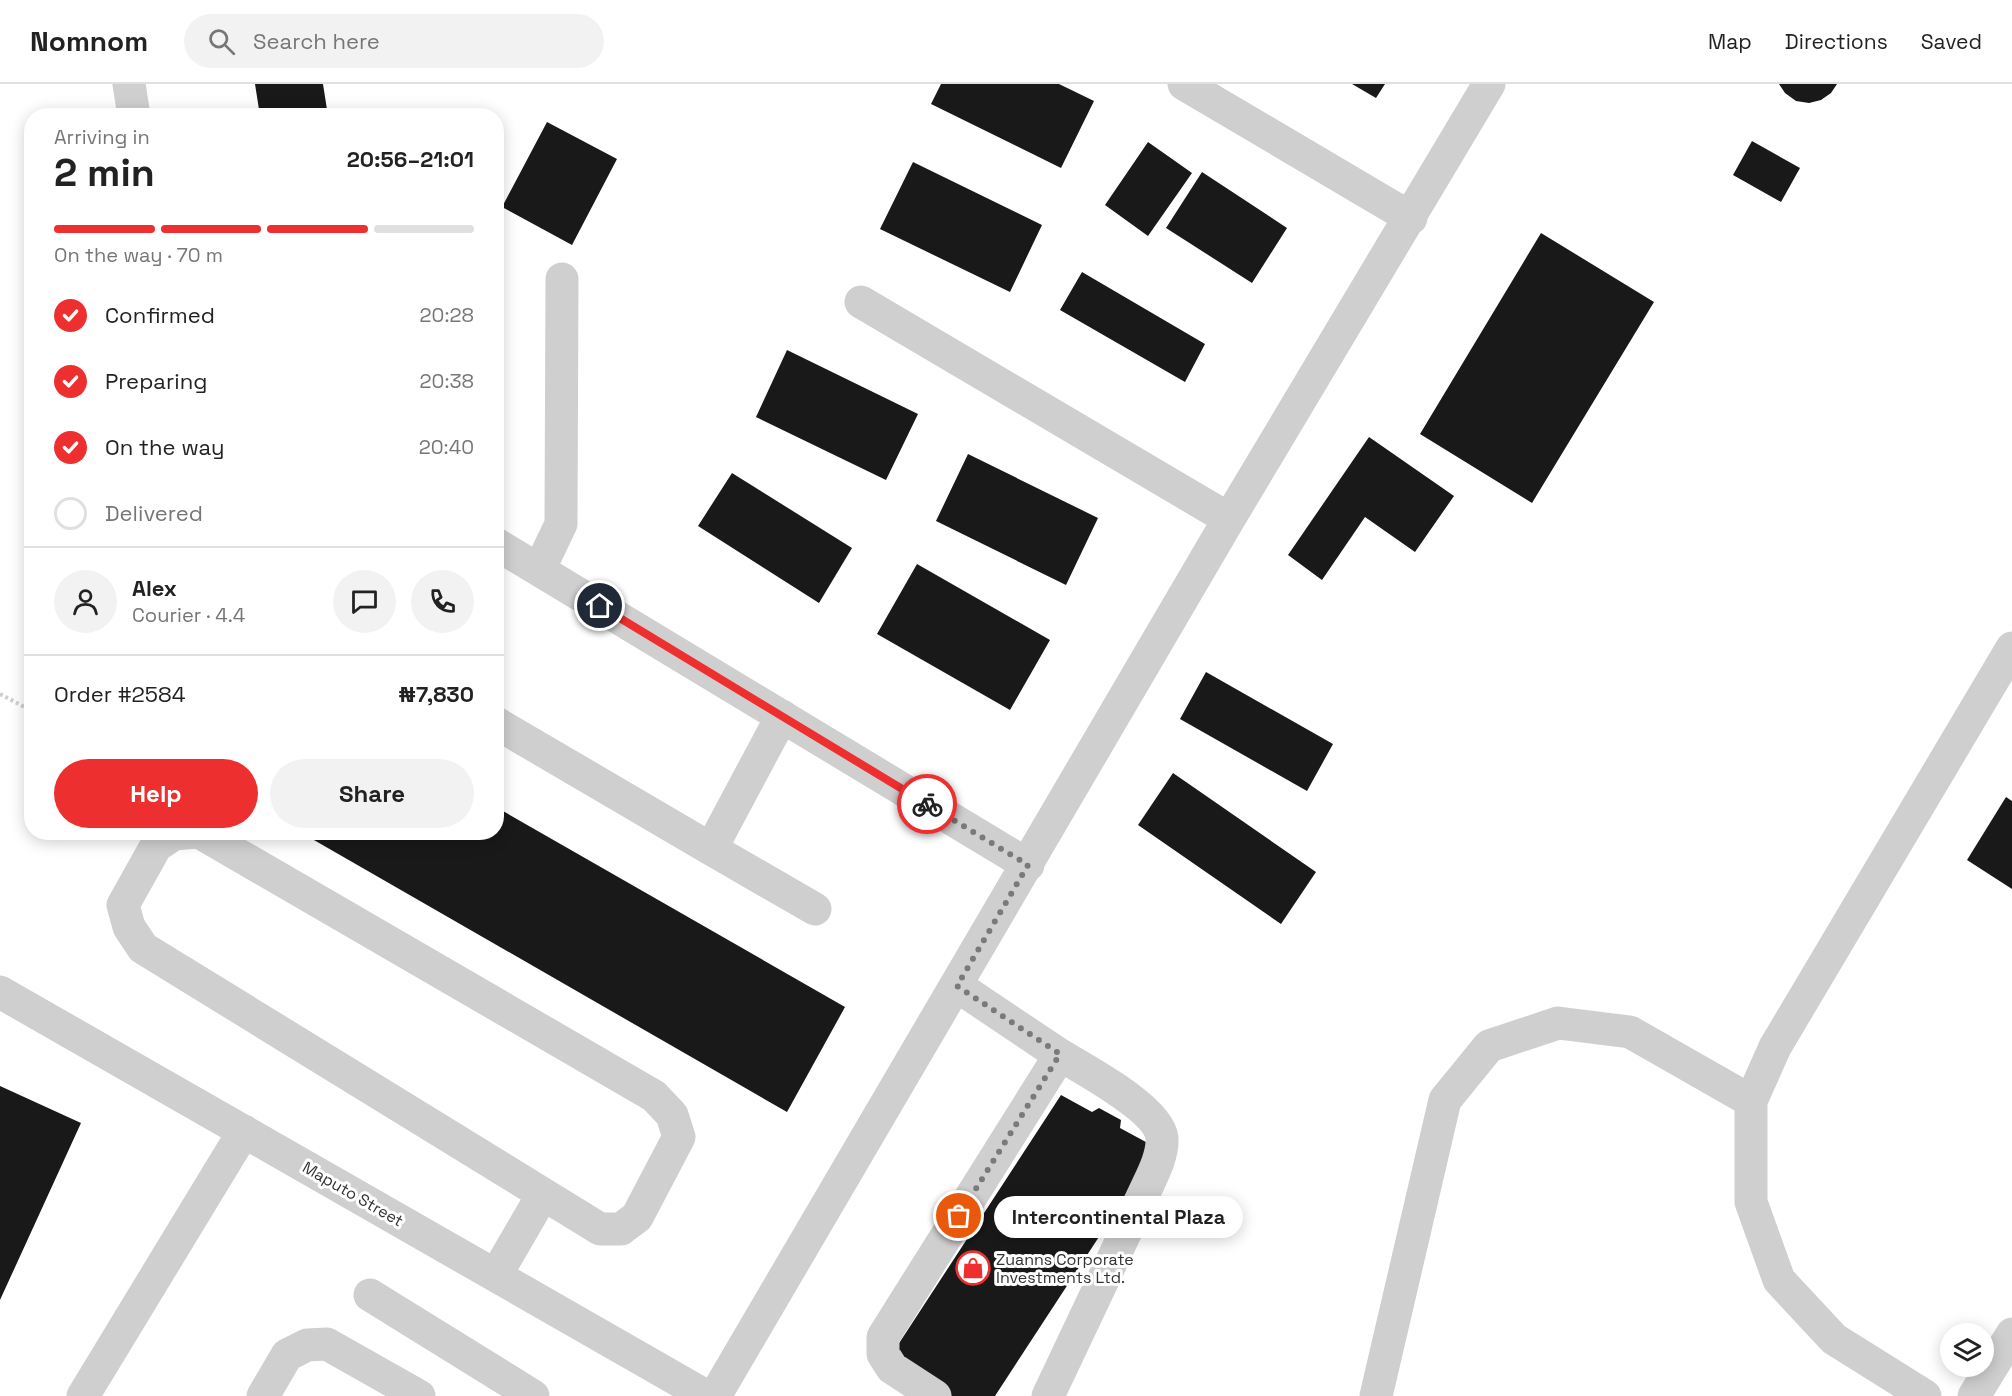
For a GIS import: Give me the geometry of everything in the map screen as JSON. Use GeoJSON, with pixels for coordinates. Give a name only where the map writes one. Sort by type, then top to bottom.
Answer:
{"type":"FeatureCollection","features":[{"type":"Feature","properties":{"kind":"street"},"geometry":{"type":"LineString","coordinates":[[129,84],[133,108]]}},
{"type":"Feature","properties":{"kind":"street"},"geometry":{"type":"LineString","coordinates":[[1184,84],[1411,218]]}},
{"type":"Feature","properties":{"kind":"street"},"geometry":{"type":"LineString","coordinates":[[715,1396],[1229,519],[1489,84]]}},
{"type":"Feature","properties":{"kind":"street"},"geometry":{"type":"LineString","coordinates":[[539,570],[561,524],[562,279]]}},
{"type":"Feature","properties":{"kind":"street"},"geometry":{"type":"LineString","coordinates":[[861,302],[1229,519]]}},
{"type":"Feature","properties":{"kind":"street"},"geometry":{"type":"LineString","coordinates":[[504,549],[1028,865]]}},
{"type":"Feature","properties":{"kind":"street"},"geometry":{"type":"LineString","coordinates":[[1925,1396],[1834,1339],[1779,1280],[1751,1202],[1751,1101],[1775,1047],[2012,648]]}},
{"type":"Feature","properties":{"kind":"street"},"geometry":{"type":"LineString","coordinates":[[711,849],[782,716]]}},
{"type":"Feature","properties":{"kind":"street"},"geometry":{"type":"LineString","coordinates":[[504,728],[815,909]]}},
{"type":"Feature","properties":{"kind":"street"},"geometry":{"type":"LineString","coordinates":[[165,840],[156,846],[123,905],[129,927],[143,948],[600,1229],[621,1228],[637,1217],[679,1137],[672,1115],[654,1096],[212,840]]}},
{"type":"Feature","properties":{"kind":"street"},"geometry":{"type":"LineString","coordinates":[[957,986],[1138,1104],[1156,1122],[1162,1138],[1158,1161],[1145,1191],[1048,1396]]}},
{"type":"Feature","properties":{"kind":"street","name":"Maputo Street"},"geometry":{"type":"LineString","coordinates":[[0,992],[706,1396]]}},
{"type":"Feature","properties":{"kind":"street"},"geometry":{"type":"LineString","coordinates":[[1376,1396],[1445,1100],[1489,1046],[1558,1023],[1630,1032],[1751,1101]]}},
{"type":"Feature","properties":{"kind":"street"},"geometry":{"type":"LineString","coordinates":[[935,1396],[892,1368],[883,1354],[883,1337],[1060,1054]]}},
{"type":"Feature","properties":{"kind":"street"},"geometry":{"type":"LineString","coordinates":[[83,1396],[244,1131]]}},
{"type":"Feature","properties":{"kind":"street"},"geometry":{"type":"LineString","coordinates":[[496,1275],[543,1194]]}},
{"type":"Feature","properties":{"kind":"street"},"geometry":{"type":"LineString","coordinates":[[370,1295],[532,1396]]}},
{"type":"Feature","properties":{"kind":"street"},"geometry":{"type":"LineString","coordinates":[[1974,1396],[2012,1334]]}},
{"type":"Feature","properties":{"kind":"street"},"geometry":{"type":"LineString","coordinates":[[263,1396],[286,1355],[307,1345],[327,1344],[419,1396]]}},
{"type":"Feature","properties":{"kind":"path"},"geometry":{"type":"LineString","coordinates":[[0,694],[24,707]]}},
{"type":"Feature","properties":{"kind":"building"},"geometry":{"type":"Polygon","coordinates":[[[255,84],[323,84],[327,108],[259,108],[255,84]]]}},
{"type":"Feature","properties":{"kind":"building"},"geometry":{"type":"Polygon","coordinates":[[[941,84],[1059,84],[1094,101],[1061,168],[931,104],[941,84]]]}},
{"type":"Feature","properties":{"kind":"building"},"geometry":{"type":"Polygon","coordinates":[[[1352,84],[1385,84],[1376,98],[1352,84]]]}},
{"type":"Feature","properties":{"kind":"building"},"geometry":{"type":"Polygon","coordinates":[[[1779,84],[1837,84],[1831,93],[1821,100],[1809,103],[1796,101],[1785,93],[1779,84]]]}},
{"type":"Feature","properties":{"kind":"building"},"geometry":{"type":"Polygon","coordinates":[[[547,122],[617,159],[572,245],[504,208],[504,203],[547,122]]]}},
{"type":"Feature","properties":{"kind":"building"},"geometry":{"type":"Polygon","coordinates":[[[1752,141],[1800,168],[1781,202],[1733,175],[1752,141]]]}},
{"type":"Feature","properties":{"kind":"building"},"geometry":{"type":"Polygon","coordinates":[[[1148,142],[1192,173],[1148,236],[1105,205],[1148,142]]]}},
{"type":"Feature","properties":{"kind":"building"},"geometry":{"type":"Polygon","coordinates":[[[913,162],[1042,225],[1010,292],[880,229],[913,162]]]}},
{"type":"Feature","properties":{"kind":"building"},"geometry":{"type":"Polygon","coordinates":[[[1202,172],[1287,228],[1252,283],[1166,228],[1202,172]]]}},
{"type":"Feature","properties":{"kind":"building"},"geometry":{"type":"Polygon","coordinates":[[[1541,233],[1654,302],[1532,503],[1420,434],[1541,233]]]}},
{"type":"Feature","properties":{"kind":"building"},"geometry":{"type":"Polygon","coordinates":[[[1082,272],[1205,344],[1185,382],[1060,310],[1082,272]]]}},
{"type":"Feature","properties":{"kind":"building"},"geometry":{"type":"Polygon","coordinates":[[[787,350],[918,414],[886,480],[756,417],[787,350]]]}},
{"type":"Feature","properties":{"kind":"building"},"geometry":{"type":"Polygon","coordinates":[[[1369,437],[1454,496],[1415,552],[1365,517],[1322,580],[1288,555],[1369,437]]]}},
{"type":"Feature","properties":{"kind":"building"},"geometry":{"type":"Polygon","coordinates":[[[968,454],[1098,518],[1066,585],[936,521],[968,454]]]}},
{"type":"Feature","properties":{"kind":"building"},"geometry":{"type":"Polygon","coordinates":[[[732,473],[852,548],[819,603],[698,526],[732,473]]]}},
{"type":"Feature","properties":{"kind":"building"},"geometry":{"type":"Polygon","coordinates":[[[917,564],[1050,640],[1010,710],[877,634],[917,564]]]}},
{"type":"Feature","properties":{"kind":"building"},"geometry":{"type":"Polygon","coordinates":[[[1206,672],[1333,744],[1307,791],[1180,719],[1206,672]]]}},
{"type":"Feature","properties":{"kind":"building"},"geometry":{"type":"Polygon","coordinates":[[[1173,773],[1316,872],[1281,924],[1138,825],[1173,773]]]}},
{"type":"Feature","properties":{"kind":"building"},"geometry":{"type":"Polygon","coordinates":[[[2006,797],[2012,801],[2012,889],[1967,860],[2006,797]]]}},
{"type":"Feature","properties":{"kind":"building"},"geometry":{"type":"Polygon","coordinates":[[[504,812],[845,1007],[787,1112],[314,840],[504,840],[504,812]]]}},
{"type":"Feature","properties":{"kind":"building"},"geometry":{"type":"Polygon","coordinates":[[[0,1086],[81,1123],[0,1300],[0,1086]]]}},
{"type":"Feature","properties":{"kind":"building"},"geometry":{"type":"Polygon","coordinates":[[[1061,1095],[1092,1112],[1099,1108],[1121,1120],[1120,1128],[1157,1148],[995,1396],[952,1396],[892,1354],[1061,1095]]]}},
{"type":"Feature","properties":{"kind":"way so far"},"geometry":{"type":"LineString","coordinates":[[927,804],[1028,865],[957,986],[1060,1054],[959,1216]]}},
{"type":"Feature","properties":{"kind":"place","name":"Intercontinental Plaza"},"geometry":{"type":"Point","coordinates":[959,1216]}},
{"type":"Feature","properties":{"kind":"place","name":"Zuanns Corporate Investments Ltd."},"geometry":{"type":"Point","coordinates":[973,1268]}},
{"type":"Feature","properties":{"kind":"route"},"geometry":{"type":"LineString","coordinates":[[600,606],[927,804]]}}]}
